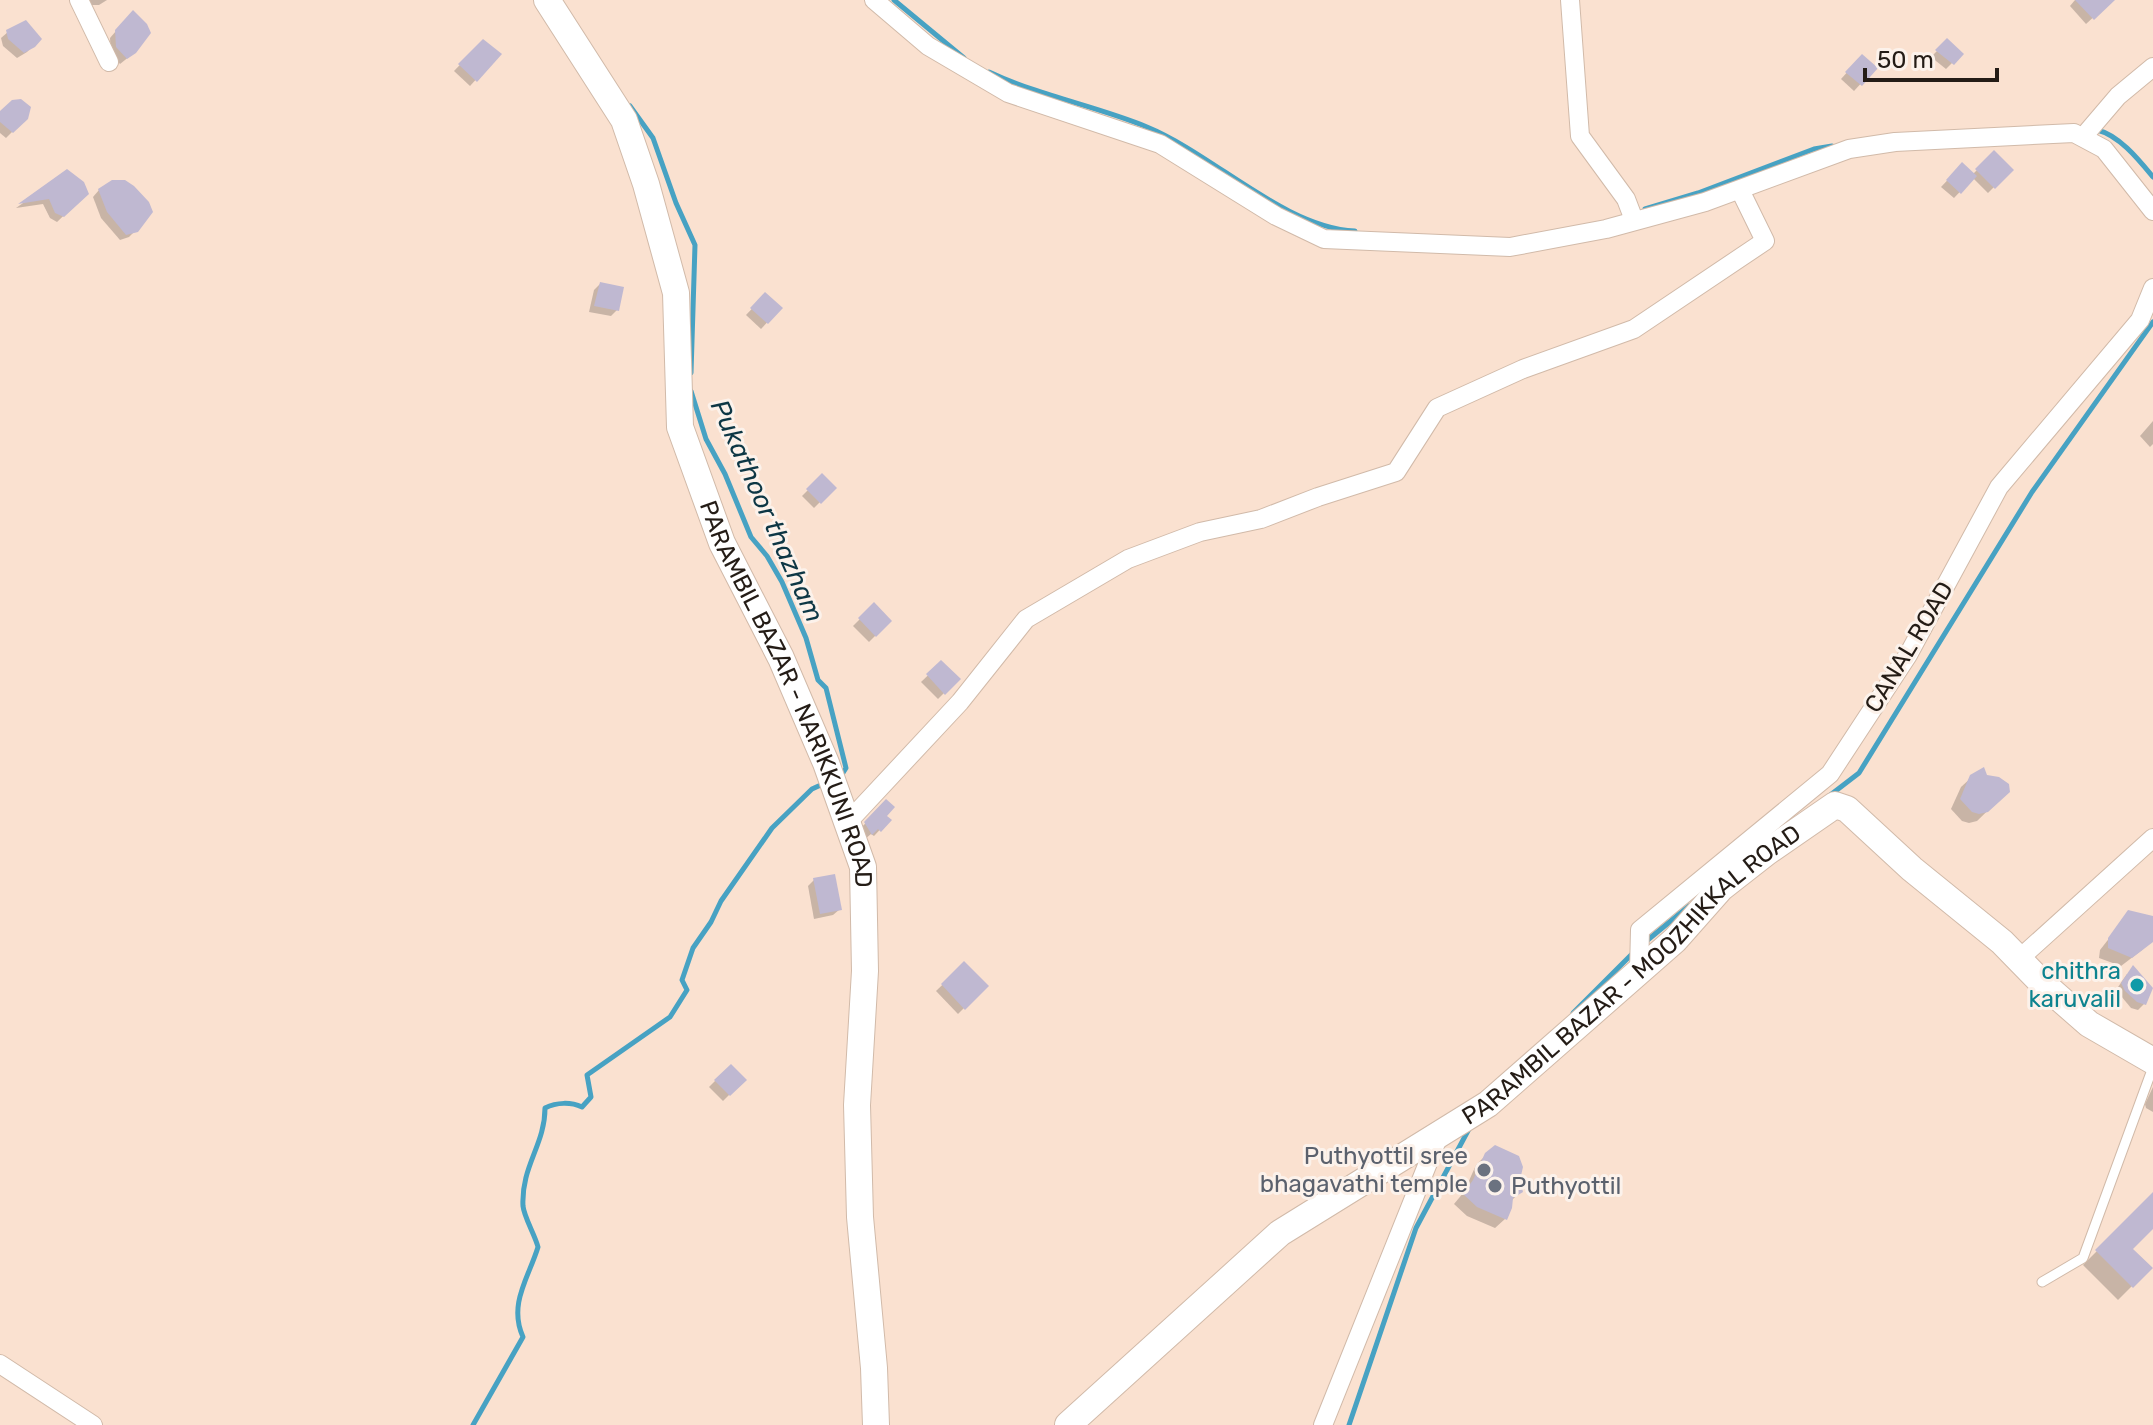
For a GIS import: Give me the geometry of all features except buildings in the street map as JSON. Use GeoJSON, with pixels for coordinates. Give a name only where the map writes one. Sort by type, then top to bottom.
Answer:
{"type":"FeatureCollection","features":[{"type":"Feature","properties":{"kind":"main road","name":"PARAMBIL BAZAR - NARIKKUNI ROAD"},"geometry":{"type":"LineString","coordinates":[[547,0],[624,120],[646,184],[676,293],[680,427],[722,543],[781,658],[826,763],[863,867],[865,971],[857,1105],[860,1217],[876,1425]]}},
{"type":"Feature","properties":{"kind":"main road","name":"PARAMBIL BAZAR - MOOZHIKKAL ROAD"},"geometry":{"type":"LineString","coordinates":[[1068,1425],[1280,1233],[1488,1104],[1675,940],[1721,888],[1835,805],[1847,809],[1912,869],[2002,942],[2089,1024],[2153,1061]]}},
{"type":"Feature","properties":{"kind":"street"},"geometry":{"type":"LineString","coordinates":[[79,0],[109,62]]}},
{"type":"Feature","properties":{"kind":"street"},"geometry":{"type":"LineString","coordinates":[[874,0],[928,46],[1008,93],[1160,144],[1276,216],[1324,239],[1510,247],[1606,229],[1740,190],[1849,149],[1895,142],[2007,135],[2074,133],[2083,137],[2104,149],[2153,211]]}},
{"type":"Feature","properties":{"kind":"street"},"geometry":{"type":"LineString","coordinates":[[1570,0],[1580,136],[1626,199],[1634,220]]}},
{"type":"Feature","properties":{"kind":"street"},"geometry":{"type":"LineString","coordinates":[[2083,137],[2118,96],[2153,67]]}},
{"type":"Feature","properties":{"kind":"street"},"geometry":{"type":"LineString","coordinates":[[847,823],[960,702],[1026,619],[1128,559],[1200,532],[1261,519],[1396,472],[1437,408],[1523,369],[1634,329],[1765,241],[1740,190]]}},
{"type":"Feature","properties":{"kind":"street","name":"CANAL ROAD"},"geometry":{"type":"LineString","coordinates":[[1639,971],[1640,930],[1830,774],[1908,655],[1999,487],[2140,320],[2153,288]]}},
{"type":"Feature","properties":{"kind":"street"},"geometry":{"type":"LineString","coordinates":[[2019,959],[2153,838]]}},
{"type":"Feature","properties":{"kind":"street"},"geometry":{"type":"LineString","coordinates":[[1323,1425],[1440,1133]]}},
{"type":"Feature","properties":{"kind":"street"},"geometry":{"type":"LineString","coordinates":[[0,1364],[93,1425]]}},
{"type":"Feature","properties":{"kind":"lane"},"geometry":{"type":"LineString","coordinates":[[2042,1282],[2083,1258],[2153,1067]]}},
{"type":"Feature","properties":{"kind":"waterway"},"geometry":{"type":"LineString","coordinates":[[894,0],[964,58]]}},
{"type":"Feature","properties":{"kind":"waterway"},"geometry":{"type":"LineString","coordinates":[[989,72],[1147,127],[1198,154],[1276,204],[1329,227],[1355,231]]}},
{"type":"Feature","properties":{"kind":"waterway","name":"Pukathoor thazham"},"geometry":{"type":"LineString","coordinates":[[630,106],[653,138],[695,245],[691,373]]}},
{"type":"Feature","properties":{"kind":"waterway"},"geometry":{"type":"LineString","coordinates":[[2097,130],[2121,143],[2153,177]]}},
{"type":"Feature","properties":{"kind":"waterway"},"geometry":{"type":"LineString","coordinates":[[1645,209],[1698,193],[1814,149],[1832,146]]}},
{"type":"Feature","properties":{"kind":"waterway"},"geometry":{"type":"LineString","coordinates":[[1829,796],[1859,773],[2032,492],[2153,322]]}},
{"type":"Feature","properties":{"kind":"waterway","name":"Pukathoor thazham"},"geometry":{"type":"LineString","coordinates":[[691,391],[706,439],[725,474],[751,537],[782,582],[806,638],[818,680],[826,688],[846,768],[841,776]]}},
{"type":"Feature","properties":{"kind":"waterway"},"geometry":{"type":"LineString","coordinates":[[473,1425],[523,1337],[519,1325],[519,1302],[538,1247],[524,1210],[523,1192],[541,1133],[545,1108],[564,1103],[582,1107],[591,1097],[587,1075],[670,1017],[687,990],[682,980],[693,948],[721,901],[772,828],[812,789],[823,784]]}},
{"type":"Feature","properties":{"kind":"waterway"},"geometry":{"type":"LineString","coordinates":[[1644,943],[1689,906]]}},
{"type":"Feature","properties":{"kind":"waterway"},"geometry":{"type":"LineString","coordinates":[[1573,1013],[1634,952]]}},
{"type":"Feature","properties":{"kind":"waterway"},"geometry":{"type":"LineString","coordinates":[[1349,1425],[1416,1228],[1470,1127]]}},
{"type":"Feature","properties":{"kind":"place","name":"chithra karuvalil"},"geometry":{"type":"Point","coordinates":[2137,985]}},
{"type":"Feature","properties":{"kind":"place","name":"Puthyottil sree bhagavathi temple"},"geometry":{"type":"Point","coordinates":[1484,1170]}},
{"type":"Feature","properties":{"kind":"place","name":"Puthyottil"},"geometry":{"type":"Point","coordinates":[1495,1186]}}]}
